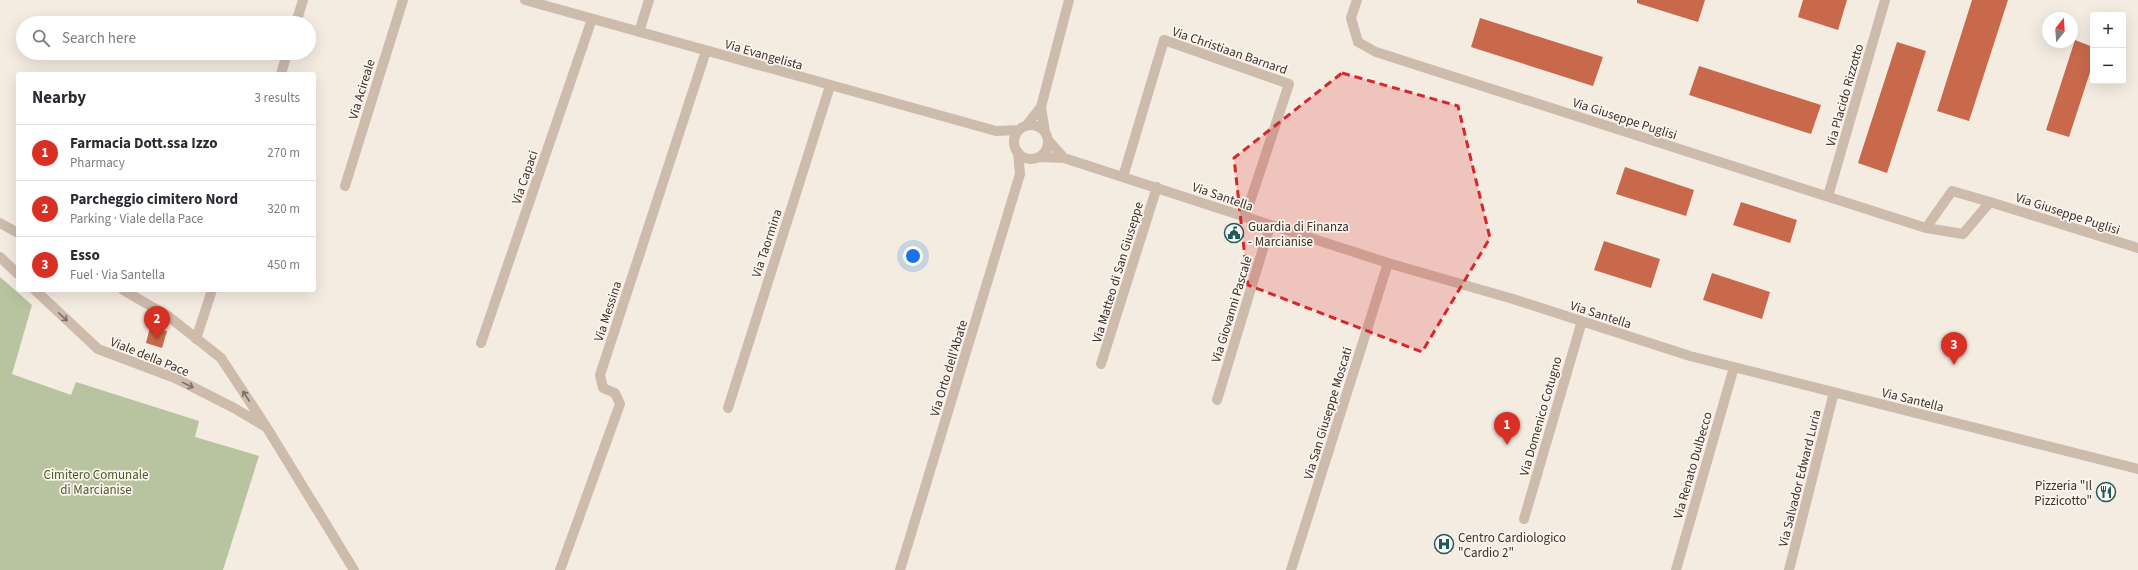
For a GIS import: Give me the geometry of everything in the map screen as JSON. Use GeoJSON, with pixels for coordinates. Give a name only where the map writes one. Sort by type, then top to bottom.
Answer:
{"type":"FeatureCollection","features":[{"type":"Feature","properties":{"kind":"street"},"geometry":{"type":"LineString","coordinates":[[298,16],[303,0]]}},
{"type":"Feature","properties":{"kind":"street","name":"Via Acireale"},"geometry":{"type":"LineString","coordinates":[[344,186],[403,0]]}},
{"type":"Feature","properties":{"kind":"street","name":"Via Evangelista"},"geometry":{"type":"LineString","coordinates":[[525,0],[996,131],[1023,128]]}},
{"type":"Feature","properties":{"kind":"street"},"geometry":{"type":"LineString","coordinates":[[640,32],[649,0]]}},
{"type":"Feature","properties":{"kind":"street"},"geometry":{"type":"LineString","coordinates":[[1041,107],[1016,134],[1016,149],[1025,158],[1037,158],[1046,150],[1046,136],[1041,107],[1069,0]]}},
{"type":"Feature","properties":{"kind":"street","name":"Via Giuseppe Puglisi"},"geometry":{"type":"LineString","coordinates":[[1357,0],[1351,18],[1358,42],[1376,52],[1926,228],[1963,234],[1990,202]]}},
{"type":"Feature","properties":{"kind":"street","name":"Via Placido Rizzotto"},"geometry":{"type":"LineString","coordinates":[[1828,196],[1885,0]]}},
{"type":"Feature","properties":{"kind":"street","name":"Via Capaci"},"geometry":{"type":"LineString","coordinates":[[481,343],[592,19]]}},
{"type":"Feature","properties":{"kind":"street","name":"Via Christiaan Barnard"},"geometry":{"type":"LineString","coordinates":[[1123,177],[1164,40],[1290,84],[1244,217]]}},
{"type":"Feature","properties":{"kind":"street","name":"Via Messina"},"geometry":{"type":"LineString","coordinates":[[560,570],[620,404],[615,393],[603,388],[600,375],[706,51]]}},
{"type":"Feature","properties":{"kind":"street"},"geometry":{"type":"LineString","coordinates":[[282,72],[285,60]]}},
{"type":"Feature","properties":{"kind":"street","name":"Via Taormina"},"geometry":{"type":"LineString","coordinates":[[728,408],[830,86]]}},
{"type":"Feature","properties":{"kind":"street"},"geometry":{"type":"LineString","coordinates":[[1023,128],[1034,125],[1046,136],[1064,158]]}},
{"type":"Feature","properties":{"kind":"street","name":"Via Evangelista"},"geometry":{"type":"LineString","coordinates":[[996,131],[1016,149]]}},
{"type":"Feature","properties":{"kind":"street","name":"Via Orto dell'Abate"},"geometry":{"type":"LineString","coordinates":[[900,570],[1020,174],[1016,149]]}},
{"type":"Feature","properties":{"kind":"street","name":"Via Orto dell'Abate"},"geometry":{"type":"LineString","coordinates":[[1020,174],[1037,158]]}},
{"type":"Feature","properties":{"kind":"street","name":"Via Santella"},"geometry":{"type":"LineString","coordinates":[[1037,158],[1064,158],[1270,226],[1388,263],[1513,299],[1690,356],[2138,469]]}},
{"type":"Feature","properties":{"kind":"street","name":"Via Matteo di San Giuseppe"},"geometry":{"type":"LineString","coordinates":[[1101,364],[1157,188]]}},
{"type":"Feature","properties":{"kind":"street","name":"Via Giuseppe Puglisi"},"geometry":{"type":"LineString","coordinates":[[1926,228],[1952,191],[2138,248]]}},
{"type":"Feature","properties":{"kind":"street"},"geometry":{"type":"LineString","coordinates":[[0,223],[16,232]]}},
{"type":"Feature","properties":{"kind":"street","name":"Via Giovanni Pascale"},"geometry":{"type":"LineString","coordinates":[[1217,400],[1270,226]]}},
{"type":"Feature","properties":{"kind":"street"},"geometry":{"type":"LineString","coordinates":[[0,257],[16,272]]}},
{"type":"Feature","properties":{"kind":"street","name":"Via San Giuseppe Moscati"},"geometry":{"type":"LineString","coordinates":[[1291,570],[1388,263]]}},
{"type":"Feature","properties":{"kind":"street","name":"Viale della Pace"},"geometry":{"type":"LineString","coordinates":[[37,292],[98,349],[175,378],[234,408],[268,428]]}},
{"type":"Feature","properties":{"kind":"street","name":"Viale della Pace"},"geometry":{"type":"LineString","coordinates":[[126,292],[168,316],[221,358],[268,428],[354,570]]}},
{"type":"Feature","properties":{"kind":"street"},"geometry":{"type":"LineString","coordinates":[[196,339],[211,292]]}},
{"type":"Feature","properties":{"kind":"street","name":"Via Domenico Cotugno"},"geometry":{"type":"LineString","coordinates":[[1524,519],[1582,321]]}},
{"type":"Feature","properties":{"kind":"street","name":"Via Renato Dulbecco"},"geometry":{"type":"LineString","coordinates":[[1676,570],[1734,367]]}},
{"type":"Feature","properties":{"kind":"street","name":"Via Salvador Edward Luria"},"geometry":{"type":"LineString","coordinates":[[1789,570],[1834,392]]}},
{"type":"Feature","properties":{"kind":"highlighted area"},"geometry":{"type":"Polygon","coordinates":[[[1342,73],[1458,106],[1490,238],[1422,352],[1248,285],[1234,158],[1342,73]]]}},
{"type":"Feature","properties":{"kind":"green space","name":"Cimitero Comunale di Marcianise"},"geometry":{"type":"Polygon","coordinates":[[[0,277],[32,305],[12,374],[71,395],[76,382],[199,421],[195,437],[259,456],[223,570],[0,570],[0,277]]]}},
{"type":"Feature","properties":{"kind":"building"},"geometry":{"type":"Polygon","coordinates":[[[1637,0],[1705,0],[1698,22],[1637,3],[1637,0]]]}},
{"type":"Feature","properties":{"kind":"building"},"geometry":{"type":"Polygon","coordinates":[[[1803,0],[1847,0],[1838,30],[1798,17],[1803,0]]]}},
{"type":"Feature","properties":{"kind":"building"},"geometry":{"type":"Polygon","coordinates":[[[1972,0],[2008,0],[1969,121],[1937,111],[1972,0]]]}},
{"type":"Feature","properties":{"kind":"building"},"geometry":{"type":"Polygon","coordinates":[[[1480,18],[1603,57],[1593,86],[1471,47],[1480,18]]]}},
{"type":"Feature","properties":{"kind":"building"},"geometry":{"type":"Polygon","coordinates":[[[2078,41],[2090,46],[2090,72],[2069,137],[2046,130],[2072,48],[2078,48],[2078,41]]]}},
{"type":"Feature","properties":{"kind":"building"},"geometry":{"type":"Polygon","coordinates":[[[1897,42],[1926,51],[1887,173],[1858,163],[1897,42]]]}},
{"type":"Feature","properties":{"kind":"building"},"geometry":{"type":"Polygon","coordinates":[[[1699,66],[1821,105],[1811,134],[1689,95],[1699,66]]]}},
{"type":"Feature","properties":{"kind":"building"},"geometry":{"type":"Polygon","coordinates":[[[1625,167],[1694,190],[1686,216],[1616,194],[1625,167]]]}},
{"type":"Feature","properties":{"kind":"building"},"geometry":{"type":"Polygon","coordinates":[[[1741,202],[1797,220],[1790,243],[1733,225],[1741,202]]]}},
{"type":"Feature","properties":{"kind":"building"},"geometry":{"type":"Polygon","coordinates":[[[1604,241],[1660,259],[1651,288],[1594,270],[1604,241]]]}},
{"type":"Feature","properties":{"kind":"building"},"geometry":{"type":"Polygon","coordinates":[[[1712,273],[1770,292],[1762,319],[1703,300],[1712,273]]]}},
{"type":"Feature","properties":{"kind":"building"},"geometry":{"type":"Polygon","coordinates":[[[150,327],[167,331],[162,348],[146,343],[150,327]]]}},
{"type":"Feature","properties":{"kind":"place","name":"Guardia di Finanza - Marcianise"},"geometry":{"type":"Point","coordinates":[1234,233]}},
{"type":"Feature","properties":{"kind":"place","name":"Parcheggio cimitero Nord"},"geometry":{"type":"Point","coordinates":[157,339]}},
{"type":"Feature","properties":{"kind":"place","name":"Esso"},"geometry":{"type":"Point","coordinates":[1954,365]}},
{"type":"Feature","properties":{"kind":"place","name":"Farmacia Dott.ssa Izzo"},"geometry":{"type":"Point","coordinates":[1507,445]}},
{"type":"Feature","properties":{"kind":"place","name":"Pizzeria \"Il Pizzicotto\""},"geometry":{"type":"Point","coordinates":[2106,492]}},
{"type":"Feature","properties":{"kind":"place","name":"Centro Cardiologico \"Cardio 2\""},"geometry":{"type":"Point","coordinates":[1444,544]}}]}
